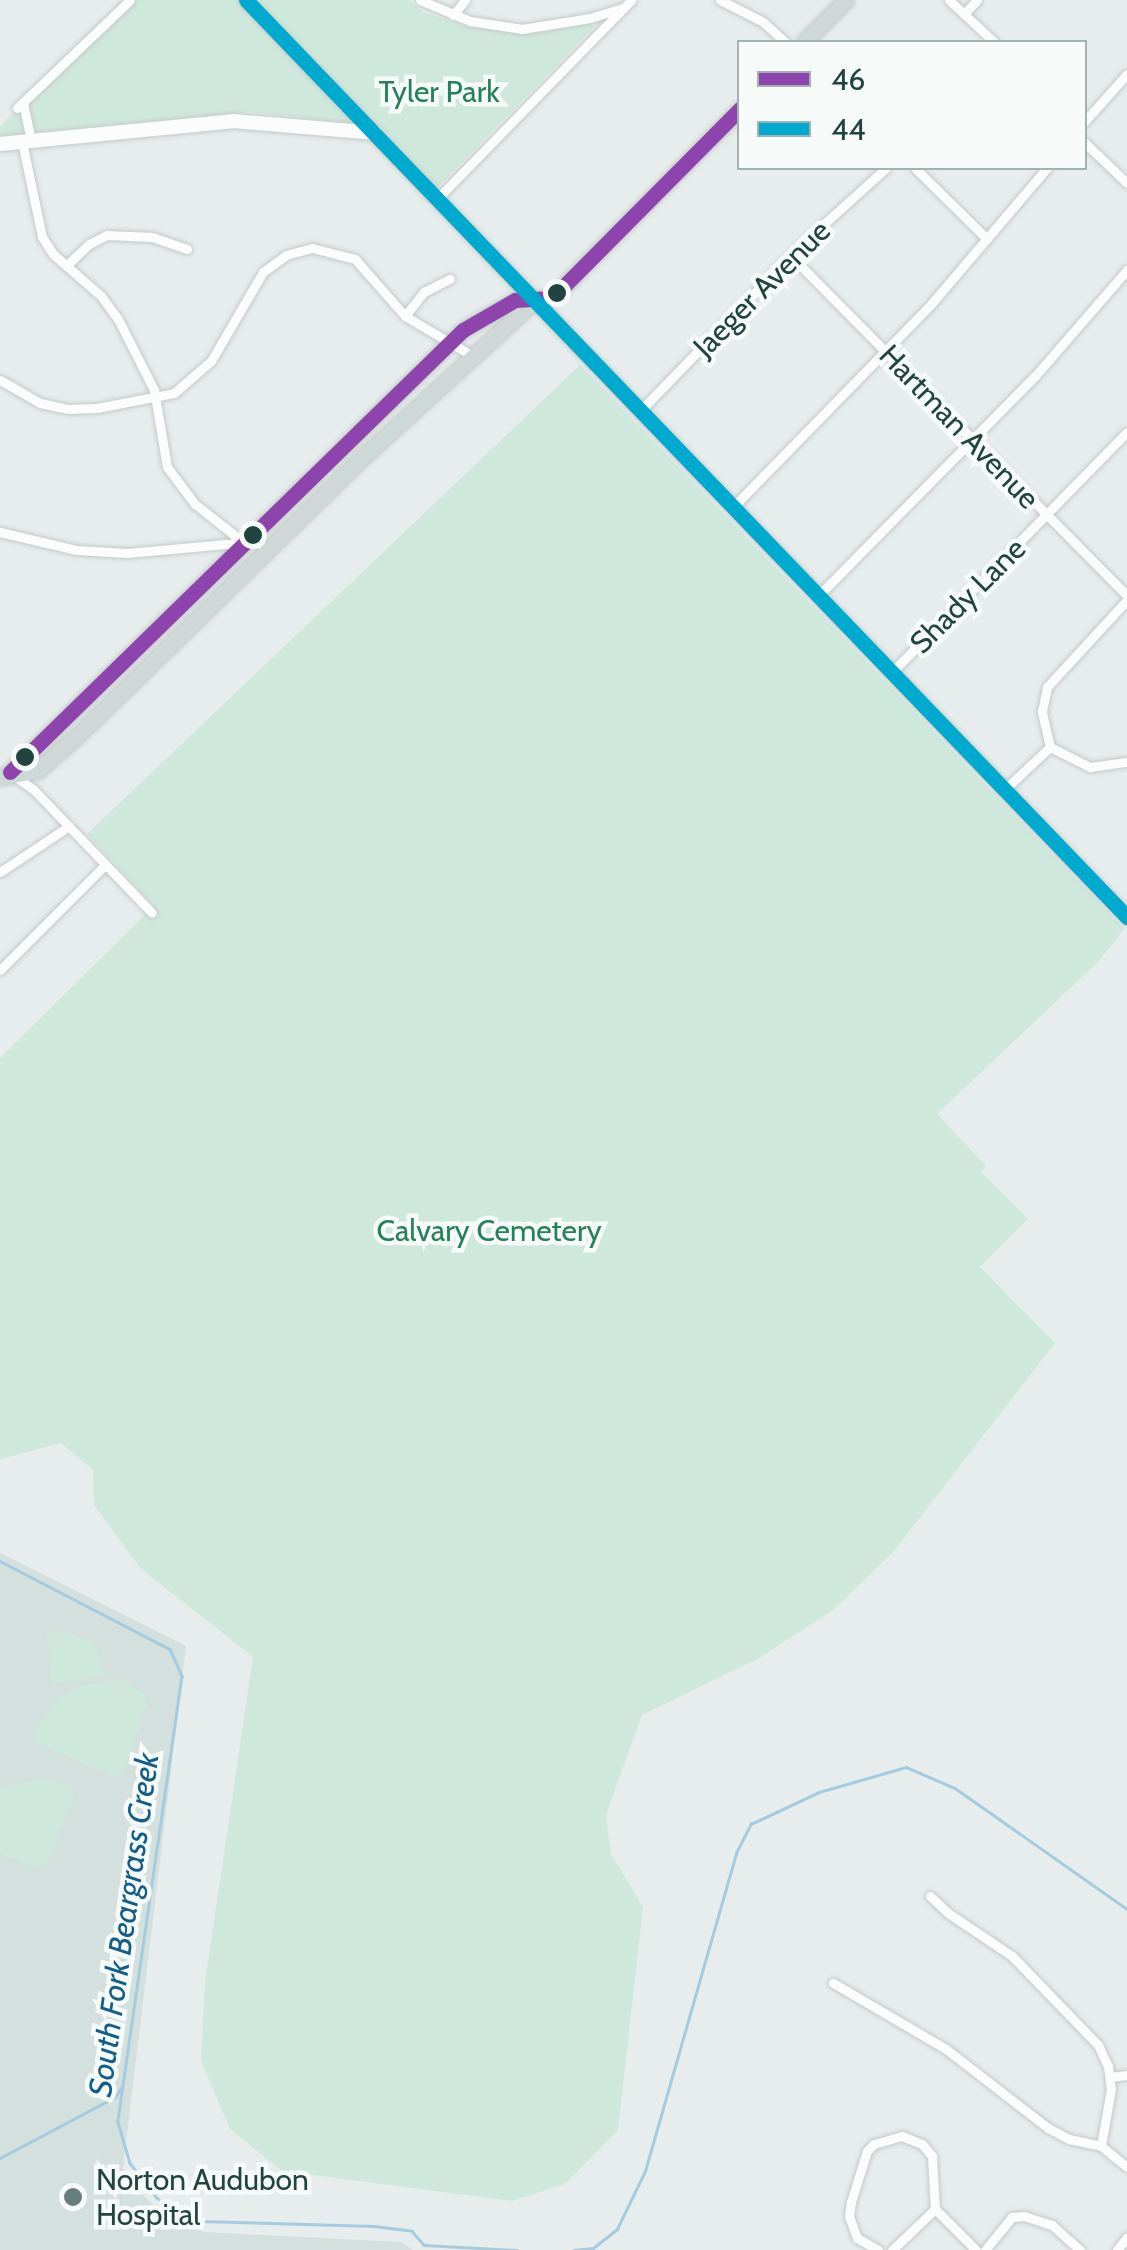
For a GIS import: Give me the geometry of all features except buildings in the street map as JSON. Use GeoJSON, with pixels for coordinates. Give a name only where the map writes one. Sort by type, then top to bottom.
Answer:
{"type":"FeatureCollection","features":[{"type":"Feature","properties":{"kind":"main road"},"geometry":{"type":"LineString","coordinates":[[246,0],[1126,913]]}},
{"type":"Feature","properties":{"kind":"main road"},"geometry":{"type":"LineString","coordinates":[[806,40],[846,0]]}},
{"type":"Feature","properties":{"kind":"main road"},"geometry":{"type":"LineString","coordinates":[[3,770],[450,343],[493,309],[515,300],[551,297],[597,256],[737,112]]}},
{"type":"Feature","properties":{"kind":"main road"},"geometry":{"type":"LineString","coordinates":[[0,144],[233,121],[376,133]]}},
{"type":"Feature","properties":{"kind":"main road"},"geometry":{"type":"LineString","coordinates":[[3,770],[38,770],[55,755],[470,355],[534,300]]}},
{"type":"Feature","properties":{"kind":"street"},"geometry":{"type":"LineString","coordinates":[[130,0],[20,105],[42,237],[110,308],[156,398],[167,467],[194,504],[243,542]]}},
{"type":"Feature","properties":{"kind":"street"},"geometry":{"type":"LineString","coordinates":[[420,0],[452,16],[522,29],[590,18],[628,4]]}},
{"type":"Feature","properties":{"kind":"street"},"geometry":{"type":"LineString","coordinates":[[452,16],[465,0]]}},
{"type":"Feature","properties":{"kind":"street"},"geometry":{"type":"LineString","coordinates":[[720,0],[762,22],[783,40]]}},
{"type":"Feature","properties":{"kind":"street"},"geometry":{"type":"LineString","coordinates":[[948,0],[992,40]]}},
{"type":"Feature","properties":{"kind":"street"},"geometry":{"type":"LineString","coordinates":[[964,14],[977,0]]}},
{"type":"Feature","properties":{"kind":"street"},"geometry":{"type":"LineString","coordinates":[[437,199],[628,4]]}},
{"type":"Feature","properties":{"kind":"street"},"geometry":{"type":"LineString","coordinates":[[1087,119],[1127,74]]}},
{"type":"Feature","properties":{"kind":"street"},"geometry":{"type":"LineString","coordinates":[[1087,145],[1127,183]]}},
{"type":"Feature","properties":{"kind":"street","name":"Jaeger Avenue"},"geometry":{"type":"LineString","coordinates":[[640,412],[884,170]]}},
{"type":"Feature","properties":{"kind":"street"},"geometry":{"type":"LineString","coordinates":[[917,170],[987,239]]}},
{"type":"Feature","properties":{"kind":"street"},"geometry":{"type":"LineString","coordinates":[[733,507],[885,350],[1045,170]]}},
{"type":"Feature","properties":{"kind":"street"},"geometry":{"type":"LineString","coordinates":[[67,265],[89,244],[107,235],[152,237],[187,249]]}},
{"type":"Feature","properties":{"kind":"street"},"geometry":{"type":"LineString","coordinates":[[0,380],[56,408],[97,408],[179,390],[203,370],[263,272],[295,251],[320,248],[355,259],[406,316],[470,355]]}},
{"type":"Feature","properties":{"kind":"street","name":"Hartman Avenue"},"geometry":{"type":"LineString","coordinates":[[792,257],[1127,598]]}},
{"type":"Feature","properties":{"kind":"street"},"geometry":{"type":"LineString","coordinates":[[818,596],[1036,375],[1127,270]]}},
{"type":"Feature","properties":{"kind":"street"},"geometry":{"type":"LineString","coordinates":[[406,316],[424,292],[450,279]]}},
{"type":"Feature","properties":{"kind":"street","name":"Shady Lane"},"geometry":{"type":"LineString","coordinates":[[891,673],[1127,432]]}},
{"type":"Feature","properties":{"kind":"street"},"geometry":{"type":"LineString","coordinates":[[0,532],[76,550],[126,553],[258,541],[267,552]]}},
{"type":"Feature","properties":{"kind":"street"},"geometry":{"type":"LineString","coordinates":[[1127,598],[1048,687],[1042,711],[1050,747],[1090,768],[1127,762]]}},
{"type":"Feature","properties":{"kind":"street"},"geometry":{"type":"LineString","coordinates":[[1004,790],[1050,747]]}},
{"type":"Feature","properties":{"kind":"street"},"geometry":{"type":"LineString","coordinates":[[3,770],[68,826],[152,914]]}},
{"type":"Feature","properties":{"kind":"street"},"geometry":{"type":"LineString","coordinates":[[0,872],[68,826]]}},
{"type":"Feature","properties":{"kind":"street"},"geometry":{"type":"LineString","coordinates":[[0,970],[104,865]]}},
{"type":"Feature","properties":{"kind":"street"},"geometry":{"type":"LineString","coordinates":[[930,1896],[948,1914],[996,1942],[1091,2035],[1110,2077],[1101,2146]]}},
{"type":"Feature","properties":{"kind":"street"},"geometry":{"type":"LineString","coordinates":[[833,1983],[946,2048],[1048,2128],[1069,2139],[1101,2146],[1127,2167]]}},
{"type":"Feature","properties":{"kind":"street"},"geometry":{"type":"LineString","coordinates":[[1110,2077],[1127,2075]]}},
{"type":"Feature","properties":{"kind":"street"},"geometry":{"type":"LineString","coordinates":[[878,2250],[857,2238],[849,2216],[862,2162],[874,2144],[902,2136],[922,2144],[932,2156],[936,2209],[976,2250]]}},
{"type":"Feature","properties":{"kind":"street"},"geometry":{"type":"LineString","coordinates":[[892,2250],[936,2209]]}},
{"type":"Feature","properties":{"kind":"street"},"geometry":{"type":"LineString","coordinates":[[985,2250],[1012,2217],[1024,2216],[1052,2225],[1080,2250]]}},
{"type":"Feature","properties":{"kind":"street"},"geometry":{"type":"LineString","coordinates":[[1116,2250],[1127,2237]]}},
{"type":"Feature","properties":{"kind":"shaded area"},"geometry":{"type":"Polygon","coordinates":[[[0,1553],[186,1646],[123,2168],[133,2186],[157,2208],[204,2232],[401,2242],[413,2250],[0,2250],[0,1553]]]}},
{"type":"Feature","properties":{"kind":"green space","name":"Tyler Park"},"geometry":{"type":"Polygon","coordinates":[[[135,0],[409,0],[423,12],[471,28],[545,32],[591,22],[594,27],[437,188],[384,130],[347,123],[249,112],[0,136],[0,126],[135,0]]]}},
{"type":"Feature","properties":{"kind":"green space","name":"Calvary Cemetery"},"geometry":{"type":"Polygon","coordinates":[[[580,365],[1124,929],[1099,961],[937,1114],[986,1166],[981,1172],[1028,1219],[980,1267],[1055,1343],[894,1551],[832,1611],[759,1658],[642,1715],[606,1815],[611,1854],[643,1907],[618,2130],[565,2184],[512,2201],[282,2171],[230,2129],[201,2061],[205,1982],[253,1657],[140,1568],[94,1505],[93,1470],[61,1443],[0,1459],[0,1058],[154,906],[87,834],[580,365]]]}},
{"type":"Feature","properties":{"kind":"green space"},"geometry":{"type":"Polygon","coordinates":[[[62,1631],[96,1643],[104,1676],[52,1684],[47,1634],[62,1631]]]}},
{"type":"Feature","properties":{"kind":"green space"},"geometry":{"type":"Polygon","coordinates":[[[121,1679],[148,1698],[123,1773],[112,1776],[30,1740],[56,1700],[81,1686],[121,1679]]]}},
{"type":"Feature","properties":{"kind":"green space"},"geometry":{"type":"Polygon","coordinates":[[[41,1778],[71,1785],[73,1797],[46,1865],[40,1868],[0,1854],[0,1789],[41,1778]]]}},
{"type":"Feature","properties":{"kind":"waterway","name":"South Fork Beargrass Creek"},"geometry":{"type":"LineString","coordinates":[[0,1561],[170,1649],[182,1676],[118,2122],[130,2163],[157,2198],[199,2221],[374,2226],[412,2231],[424,2245],[517,2250]]}},
{"type":"Feature","properties":{"kind":"waterway","name":"South Fork Beargrass Creek"},"geometry":{"type":"LineString","coordinates":[[574,2250],[593,2248],[617,2229],[645,2171],[736,1853],[751,1824],[819,1792],[906,1767],[955,1788],[1127,1909]]}},
{"type":"Feature","properties":{"kind":"waterway"},"geometry":{"type":"LineString","coordinates":[[0,2158],[115,2097],[122,2087]]}},
{"type":"Feature","properties":{"kind":"transit line","name":"44"},"geometry":{"type":"LineString","coordinates":[[246,0],[1127,917]]}},
{"type":"Feature","properties":{"kind":"transit line","name":"46"},"geometry":{"type":"LineString","coordinates":[[10,772],[463,330],[515,300],[548,298],[557,293],[737,112]]}},
{"type":"Feature","properties":{"kind":"place","name":"Norton Audubon Hospital"},"geometry":{"type":"Point","coordinates":[73,2197]}}]}
